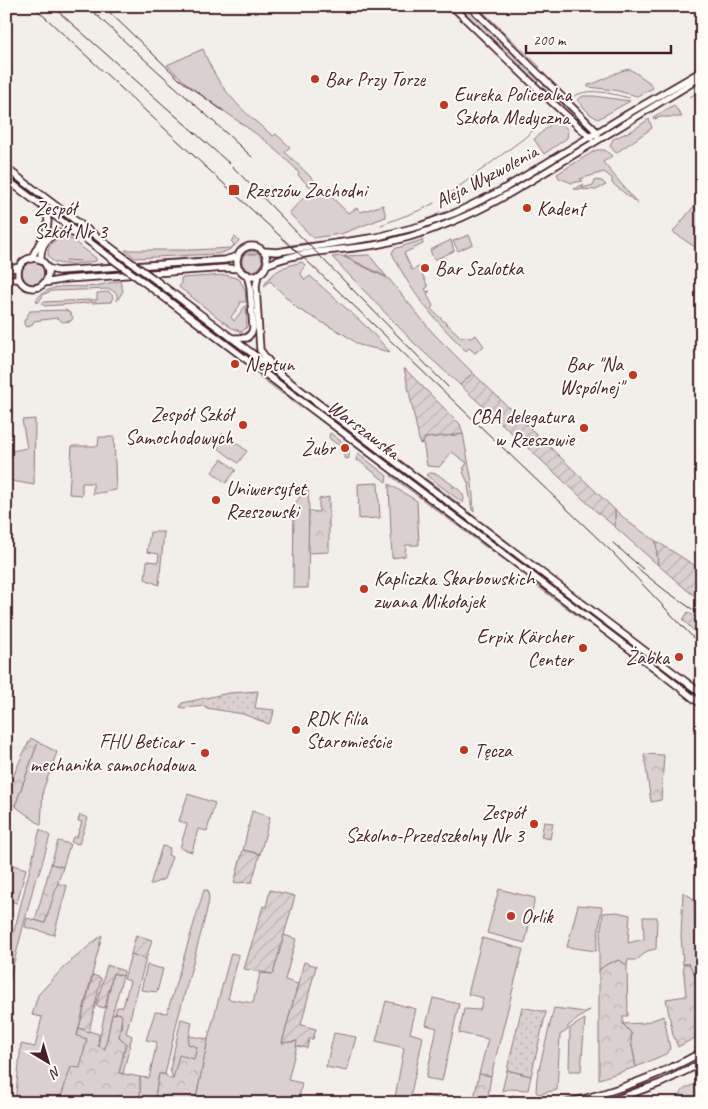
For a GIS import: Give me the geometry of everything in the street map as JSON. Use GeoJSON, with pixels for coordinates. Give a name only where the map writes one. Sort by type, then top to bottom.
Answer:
{"type":"FeatureCollection","features":[{"type":"Feature","properties":{"kind":"main road"},"geometry":{"type":"LineString","coordinates":[[452,6],[589,137],[598,140],[597,132],[470,6]]}},
{"type":"Feature","properties":{"kind":"main road","name":"Aleja Wyzwolenia"},"geometry":{"type":"LineString","coordinates":[[264,251],[276,252],[369,238],[431,222],[462,210],[500,191],[702,71]]}},
{"type":"Feature","properties":{"kind":"main road"},"geometry":{"type":"LineString","coordinates":[[534,85],[541,84],[543,77]]}},
{"type":"Feature","properties":{"kind":"main road","name":"Aleja Wyzwolenia"},"geometry":{"type":"LineString","coordinates":[[266,265],[293,257],[382,244],[445,225],[499,200],[702,77]]}},
{"type":"Feature","properties":{"kind":"main road","name":"Warszawska"},"geometry":{"type":"LineString","coordinates":[[6,168],[702,694]]}},
{"type":"Feature","properties":{"kind":"main road","name":"Warszawska"},"geometry":{"type":"LineString","coordinates":[[6,179],[660,672],[702,706]]}},
{"type":"Feature","properties":{"kind":"main road"},"geometry":{"type":"LineString","coordinates":[[6,270],[19,267],[22,263],[31,259],[47,229],[46,209]]}},
{"type":"Feature","properties":{"kind":"main road"},"geometry":{"type":"LineString","coordinates":[[41,262],[42,250],[52,235],[66,231],[82,236]]}},
{"type":"Feature","properties":{"kind":"main road"},"geometry":{"type":"LineString","coordinates":[[31,259],[41,262],[47,268],[58,271],[225,260],[238,256],[244,248],[249,246],[258,247],[264,251],[266,256],[265,269],[258,274],[247,274],[240,269],[226,268],[90,277],[44,283]]}},
{"type":"Feature","properties":{"kind":"main road"},"geometry":{"type":"LineString","coordinates":[[238,256],[240,269]]}},
{"type":"Feature","properties":{"kind":"main road"},"geometry":{"type":"LineString","coordinates":[[19,267],[19,279],[30,288],[39,287],[44,283],[48,275],[47,268]]}},
{"type":"Feature","properties":{"kind":"main road"},"geometry":{"type":"LineString","coordinates":[[230,337],[245,338],[252,332],[250,286],[247,274]]}},
{"type":"Feature","properties":{"kind":"main road"},"geometry":{"type":"LineString","coordinates":[[258,274],[256,286],[260,350],[280,375]]}},
{"type":"Feature","properties":{"kind":"main road"},"geometry":{"type":"LineString","coordinates":[[6,279],[19,279]]}},
{"type":"Feature","properties":{"kind":"main road"},"geometry":{"type":"LineString","coordinates":[[419,480],[419,490]]}},
{"type":"Feature","properties":{"kind":"main road"},"geometry":{"type":"LineString","coordinates":[[450,514],[462,512]]}},
{"type":"Feature","properties":{"kind":"main road"},"geometry":{"type":"LineString","coordinates":[[567,1103],[637,1082],[675,1067],[702,1052]]}},
{"type":"Feature","properties":{"kind":"main road"},"geometry":{"type":"LineString","coordinates":[[606,1103],[661,1083],[702,1063]]}},
{"type":"Feature","properties":{"kind":"green space"},"geometry":{"type":"Polygon","coordinates":[[[456,6],[466,6],[540,78],[538,82],[535,83],[456,6]]]}},
{"type":"Feature","properties":{"kind":"green space"},"geometry":{"type":"Polygon","coordinates":[[[474,6],[477,6],[540,67],[536,67],[474,6]]]}},
{"type":"Feature","properties":{"kind":"green space"},"geometry":{"type":"Polygon","coordinates":[[[203,49],[216,76],[232,98],[261,126],[273,136],[276,134],[290,147],[285,152],[348,213],[357,208],[361,212],[383,205],[386,217],[341,234],[313,238],[289,213],[312,189],[298,175],[296,169],[266,141],[189,86],[167,65],[203,49]]]}},
{"type":"Feature","properties":{"kind":"green space"},"geometry":{"type":"Polygon","coordinates":[[[630,69],[649,82],[653,88],[637,96],[614,90],[588,87],[588,85],[630,69]]]}},
{"type":"Feature","properties":{"kind":"green space"},"geometry":{"type":"Polygon","coordinates":[[[546,83],[582,121],[580,123],[541,88],[546,83]]]}},
{"type":"Feature","properties":{"kind":"green space"},"geometry":{"type":"Polygon","coordinates":[[[583,96],[630,101],[598,119],[590,114],[577,100],[583,96]]]}},
{"type":"Feature","properties":{"kind":"green space"},"geometry":{"type":"Polygon","coordinates":[[[674,105],[682,117],[654,119],[653,117],[674,105]]]}},
{"type":"Feature","properties":{"kind":"green space"},"geometry":{"type":"Polygon","coordinates":[[[557,119],[568,130],[567,138],[544,154],[534,139],[557,119]]]}},
{"type":"Feature","properties":{"kind":"green space"},"geometry":{"type":"Polygon","coordinates":[[[649,119],[652,128],[616,153],[610,146],[613,139],[633,130],[649,119]]]}},
{"type":"Feature","properties":{"kind":"green space"},"geometry":{"type":"Polygon","coordinates":[[[596,150],[605,150],[612,156],[603,162],[638,204],[612,183],[612,178],[604,172],[580,179],[583,181],[572,183],[559,178],[557,174],[596,150]]]}},
{"type":"Feature","properties":{"kind":"green space"},"geometry":{"type":"Polygon","coordinates":[[[6,172],[62,214],[61,216],[6,175],[6,172]]]}},
{"type":"Feature","properties":{"kind":"green space"},"geometry":{"type":"Polygon","coordinates":[[[595,180],[602,181],[606,185],[596,190],[574,189],[584,184],[582,188],[593,185],[595,180]]]}},
{"type":"Feature","properties":{"kind":"green space"},"geometry":{"type":"Polygon","coordinates":[[[694,206],[702,213],[702,252],[673,232],[694,206]]]}},
{"type":"Feature","properties":{"kind":"green space"},"geometry":{"type":"Polygon","coordinates":[[[440,212],[430,219],[412,226],[400,229],[429,219],[440,212]]]}},
{"type":"Feature","properties":{"kind":"green space"},"geometry":{"type":"Polygon","coordinates":[[[69,219],[117,255],[112,255],[67,221],[69,219]]]}},
{"type":"Feature","properties":{"kind":"green space"},"geometry":{"type":"Polygon","coordinates":[[[375,234],[365,236],[279,249],[298,244],[375,234]]]}},
{"type":"Feature","properties":{"kind":"green space"},"geometry":{"type":"Polygon","coordinates":[[[469,235],[473,244],[458,251],[453,241],[469,235]]]}},
{"type":"Feature","properties":{"kind":"green space"},"geometry":{"type":"Polygon","coordinates":[[[61,237],[71,239],[96,258],[96,261],[67,264],[53,261],[49,257],[48,251],[53,242],[61,237]]]}},
{"type":"Feature","properties":{"kind":"green space"},"geometry":{"type":"Polygon","coordinates":[[[235,237],[239,241],[232,248],[234,244],[231,241],[235,237]]]}},
{"type":"Feature","properties":{"kind":"green space"},"geometry":{"type":"Polygon","coordinates":[[[422,240],[423,244],[404,253],[412,270],[419,267],[428,287],[425,289],[427,292],[430,291],[427,294],[433,306],[431,309],[462,338],[465,336],[471,338],[476,335],[484,346],[475,353],[469,348],[466,351],[444,329],[409,284],[392,253],[394,249],[422,240]]]}},
{"type":"Feature","properties":{"kind":"green space"},"geometry":{"type":"Polygon","coordinates":[[[451,240],[454,251],[434,260],[430,250],[451,240]]]}},
{"type":"Feature","properties":{"kind":"green space"},"geometry":{"type":"Polygon","coordinates":[[[365,241],[372,242],[281,257],[281,254],[365,241]]]}},
{"type":"Feature","properties":{"kind":"green space"},"geometry":{"type":"Polygon","coordinates":[[[232,248],[216,254],[135,258],[125,250],[192,250],[232,248]]]}},
{"type":"Feature","properties":{"kind":"green space"},"geometry":{"type":"Polygon","coordinates":[[[248,251],[256,251],[262,257],[262,265],[256,271],[248,271],[242,265],[242,257],[248,251]]]}},
{"type":"Feature","properties":{"kind":"green space"},"geometry":{"type":"Polygon","coordinates":[[[369,255],[387,277],[344,256],[369,255]]]}},
{"type":"Feature","properties":{"kind":"green space"},"geometry":{"type":"Polygon","coordinates":[[[342,256],[389,279],[433,333],[473,373],[460,385],[416,345],[332,257],[342,256]]]}},
{"type":"Feature","properties":{"kind":"green space"},"geometry":{"type":"Polygon","coordinates":[[[223,257],[62,268],[101,264],[223,257]]]}},
{"type":"Feature","properties":{"kind":"green space"},"geometry":{"type":"Polygon","coordinates":[[[33,262],[41,265],[44,273],[41,281],[33,284],[25,281],[22,273],[25,265],[33,262]]]}},
{"type":"Feature","properties":{"kind":"green space"},"geometry":{"type":"Polygon","coordinates":[[[302,262],[305,265],[301,274],[305,280],[310,276],[368,328],[390,352],[359,345],[298,309],[270,281],[264,286],[275,272],[302,262]]]}},
{"type":"Feature","properties":{"kind":"green space"},"geometry":{"type":"Polygon","coordinates":[[[223,263],[223,265],[62,276],[62,273],[223,263]]]}},
{"type":"Feature","properties":{"kind":"green space"},"geometry":{"type":"Polygon","coordinates":[[[226,275],[239,279],[245,289],[246,302],[240,302],[240,305],[231,317],[234,321],[246,305],[247,327],[242,332],[230,327],[179,287],[181,278],[226,275]]]}},
{"type":"Feature","properties":{"kind":"green space"},"geometry":{"type":"Polygon","coordinates":[[[146,280],[149,280],[225,337],[223,339],[146,280]]]}},
{"type":"Feature","properties":{"kind":"green space"},"geometry":{"type":"Polygon","coordinates":[[[120,281],[123,291],[117,301],[117,294],[110,289],[52,291],[44,294],[38,303],[36,300],[42,294],[56,288],[88,287],[120,281]]]}},
{"type":"Feature","properties":{"kind":"green space"},"geometry":{"type":"Polygon","coordinates":[[[109,292],[113,296],[111,302],[91,303],[91,300],[97,300],[97,293],[109,292]]]}},
{"type":"Feature","properties":{"kind":"green space"},"geometry":{"type":"Polygon","coordinates":[[[89,300],[89,303],[45,306],[42,304],[43,302],[89,300]]]}},
{"type":"Feature","properties":{"kind":"green space"},"geometry":{"type":"Polygon","coordinates":[[[66,310],[73,318],[71,321],[63,322],[57,318],[34,321],[31,326],[26,327],[24,324],[30,311],[66,310]]]}},
{"type":"Feature","properties":{"kind":"green space"},"geometry":{"type":"Polygon","coordinates":[[[248,354],[352,432],[350,435],[246,357],[248,354]]]}},
{"type":"Feature","properties":{"kind":"green space"},"geometry":{"type":"Polygon","coordinates":[[[404,368],[460,424],[463,434],[425,438],[423,443],[420,444],[404,368]]]}},
{"type":"Feature","properties":{"kind":"green space"},"geometry":{"type":"Polygon","coordinates":[[[473,373],[615,510],[615,527],[460,385],[473,373]]]}},
{"type":"Feature","properties":{"kind":"green space"},"geometry":{"type":"Polygon","coordinates":[[[259,376],[270,382],[303,406],[301,408],[259,376]]]}},
{"type":"Feature","properties":{"kind":"green space"},"geometry":{"type":"Polygon","coordinates":[[[35,419],[34,485],[6,480],[6,452],[27,448],[22,420],[35,419]]]}},
{"type":"Feature","properties":{"kind":"green space"},"geometry":{"type":"Polygon","coordinates":[[[223,433],[247,451],[238,463],[214,445],[223,433]]]}},
{"type":"Feature","properties":{"kind":"green space"},"geometry":{"type":"Polygon","coordinates":[[[330,433],[349,447],[348,459],[344,458],[344,449],[330,439],[330,433]]]}},
{"type":"Feature","properties":{"kind":"green space"},"geometry":{"type":"Polygon","coordinates":[[[354,434],[417,481],[417,485],[352,437],[354,434]]]}},
{"type":"Feature","properties":{"kind":"green space"},"geometry":{"type":"Polygon","coordinates":[[[463,434],[472,482],[474,512],[472,510],[469,485],[463,472],[467,463],[452,452],[439,467],[427,466],[423,442],[425,438],[463,434]]]}},
{"type":"Feature","properties":{"kind":"green space"},"geometry":{"type":"Polygon","coordinates":[[[99,437],[114,437],[116,490],[93,494],[93,483],[82,483],[82,495],[69,494],[72,446],[98,446],[99,437]]]}},
{"type":"Feature","properties":{"kind":"green space"},"geometry":{"type":"Polygon","coordinates":[[[358,453],[387,476],[386,482],[358,460],[356,461],[358,453]]]}},
{"type":"Feature","properties":{"kind":"green space"},"geometry":{"type":"Polygon","coordinates":[[[222,459],[236,470],[226,483],[212,472],[222,459]]]}},
{"type":"Feature","properties":{"kind":"green space"},"geometry":{"type":"Polygon","coordinates":[[[430,473],[437,474],[453,485],[453,488],[454,486],[459,490],[463,495],[463,503],[426,475],[430,473]]]}},
{"type":"Feature","properties":{"kind":"green space"},"geometry":{"type":"Polygon","coordinates":[[[392,474],[487,546],[487,548],[391,476],[392,474]]]}},
{"type":"Feature","properties":{"kind":"green space"},"geometry":{"type":"Polygon","coordinates":[[[425,478],[461,505],[457,505],[426,481],[425,478]]]}},
{"type":"Feature","properties":{"kind":"green space"},"geometry":{"type":"Polygon","coordinates":[[[378,483],[380,518],[359,519],[358,484],[378,483]]]}},
{"type":"Feature","properties":{"kind":"green space"},"geometry":{"type":"Polygon","coordinates":[[[389,484],[417,501],[419,545],[406,545],[405,556],[392,558],[389,484]]]}},
{"type":"Feature","properties":{"kind":"green space"},"geometry":{"type":"Polygon","coordinates":[[[308,486],[308,588],[293,588],[294,505],[308,486]]]}},
{"type":"Feature","properties":{"kind":"green space"},"geometry":{"type":"Polygon","coordinates":[[[422,486],[455,510],[436,501],[422,486]]]}},
{"type":"Feature","properties":{"kind":"green space"},"geometry":{"type":"Polygon","coordinates":[[[329,497],[329,552],[308,553],[309,511],[319,512],[319,499],[329,497]]]}},
{"type":"Feature","properties":{"kind":"green space"},"geometry":{"type":"Polygon","coordinates":[[[615,510],[631,524],[656,541],[658,565],[615,527],[615,510]]]}},
{"type":"Feature","properties":{"kind":"green space"},"geometry":{"type":"Polygon","coordinates":[[[457,516],[462,516],[632,643],[630,646],[457,516]]]}},
{"type":"Feature","properties":{"kind":"green space"},"geometry":{"type":"Polygon","coordinates":[[[150,532],[164,532],[159,585],[145,579],[147,561],[158,562],[159,554],[147,552],[150,532]]]}},
{"type":"Feature","properties":{"kind":"green space"},"geometry":{"type":"Polygon","coordinates":[[[656,541],[702,570],[702,600],[688,591],[658,565],[656,541]]]}},
{"type":"Feature","properties":{"kind":"green space"},"geometry":{"type":"Polygon","coordinates":[[[536,582],[588,621],[587,623],[533,583],[536,582]]]}},
{"type":"Feature","properties":{"kind":"green space"},"geometry":{"type":"Polygon","coordinates":[[[688,612],[702,622],[702,639],[683,620],[688,612]]]}},
{"type":"Feature","properties":{"kind":"green space"},"geometry":{"type":"Polygon","coordinates":[[[258,691],[255,708],[274,710],[269,724],[243,714],[206,708],[206,706],[180,707],[182,703],[229,693],[258,691]]]}},
{"type":"Feature","properties":{"kind":"green space"},"geometry":{"type":"Polygon","coordinates":[[[31,738],[38,742],[15,806],[8,802],[10,786],[31,738]]]}},
{"type":"Feature","properties":{"kind":"green space"},"geometry":{"type":"Polygon","coordinates":[[[38,742],[57,752],[43,790],[41,825],[15,806],[38,742]]]}},
{"type":"Feature","properties":{"kind":"green space"},"geometry":{"type":"Polygon","coordinates":[[[644,754],[664,755],[661,800],[651,802],[644,754]]]}},
{"type":"Feature","properties":{"kind":"green space"},"geometry":{"type":"Polygon","coordinates":[[[188,794],[215,803],[207,831],[198,829],[192,852],[180,848],[187,824],[179,821],[188,794]]]}},
{"type":"Feature","properties":{"kind":"green space"},"geometry":{"type":"Polygon","coordinates":[[[252,811],[270,817],[260,854],[243,850],[252,811]]]}},
{"type":"Feature","properties":{"kind":"green space"},"geometry":{"type":"Polygon","coordinates":[[[80,815],[88,818],[79,844],[71,842],[73,837],[77,837],[82,822],[78,821],[80,815]]]}},
{"type":"Feature","properties":{"kind":"green space"},"geometry":{"type":"Polygon","coordinates":[[[544,822],[553,823],[550,839],[541,837],[544,822]]]}},
{"type":"Feature","properties":{"kind":"green space"},"geometry":{"type":"Polygon","coordinates":[[[40,829],[50,836],[39,874],[36,877],[6,993],[6,963],[40,829]]]}},
{"type":"Feature","properties":{"kind":"green space"},"geometry":{"type":"Polygon","coordinates":[[[58,841],[70,844],[63,867],[51,864],[58,841]]]}},
{"type":"Feature","properties":{"kind":"green space"},"geometry":{"type":"Polygon","coordinates":[[[162,846],[170,848],[168,855],[172,857],[164,879],[150,885],[162,846]]]}},
{"type":"Feature","properties":{"kind":"green space"},"geometry":{"type":"Polygon","coordinates":[[[243,850],[260,854],[252,882],[234,883],[243,850]]]}},
{"type":"Feature","properties":{"kind":"green space"},"geometry":{"type":"Polygon","coordinates":[[[6,863],[26,869],[17,903],[6,900],[6,863]]]}},
{"type":"Feature","properties":{"kind":"green space"},"geometry":{"type":"Polygon","coordinates":[[[51,864],[63,867],[45,923],[35,920],[51,864]]]}},
{"type":"Feature","properties":{"kind":"green space"},"geometry":{"type":"Polygon","coordinates":[[[57,883],[67,886],[54,935],[25,927],[27,918],[45,923],[57,883]]]}},
{"type":"Feature","properties":{"kind":"green space","name":"Orlik"},"geometry":{"type":"Polygon","coordinates":[[[499,889],[535,898],[525,943],[487,933],[499,889]]]}},
{"type":"Feature","properties":{"kind":"green space"},"geometry":{"type":"Polygon","coordinates":[[[204,890],[208,890],[209,899],[206,914],[165,1074],[159,1074],[154,1103],[143,1103],[140,1097],[140,1077],[149,1078],[157,1042],[146,1040],[155,1012],[167,1013],[204,890]]]}},
{"type":"Feature","properties":{"kind":"green space"},"geometry":{"type":"Polygon","coordinates":[[[270,890],[295,896],[273,974],[244,969],[263,906],[266,907],[270,890]]]}},
{"type":"Feature","properties":{"kind":"green space"},"geometry":{"type":"Polygon","coordinates":[[[683,892],[694,899],[696,977],[689,964],[683,964],[681,936],[683,892]]]}},
{"type":"Feature","properties":{"kind":"green space"},"geometry":{"type":"Polygon","coordinates":[[[578,905],[602,907],[596,951],[567,947],[578,905]]]}},
{"type":"Feature","properties":{"kind":"green space"},"geometry":{"type":"Polygon","coordinates":[[[617,912],[630,915],[628,943],[644,939],[643,917],[657,917],[656,949],[647,951],[637,960],[628,960],[627,966],[620,961],[601,968],[599,971],[603,913],[617,912]]]}},
{"type":"Feature","properties":{"kind":"green space"},"geometry":{"type":"Polygon","coordinates":[[[102,935],[77,1035],[87,1039],[80,1069],[71,1067],[59,1103],[15,1103],[21,1044],[35,1047],[42,1017],[32,1015],[38,995],[64,967],[102,935]]]}},
{"type":"Feature","properties":{"kind":"green space"},"geometry":{"type":"Polygon","coordinates":[[[136,935],[152,940],[146,959],[131,954],[136,935]]]}},
{"type":"Feature","properties":{"kind":"green space"},"geometry":{"type":"Polygon","coordinates":[[[284,935],[296,939],[285,980],[298,984],[282,1043],[298,1041],[288,1080],[302,1083],[298,1103],[215,1103],[215,1100],[205,1099],[204,1103],[195,1103],[208,1039],[231,953],[239,955],[228,999],[253,1003],[260,973],[273,974],[284,935]]]}},
{"type":"Feature","properties":{"kind":"green space"},"geometry":{"type":"Polygon","coordinates":[[[482,938],[523,949],[491,1076],[479,1074],[488,1039],[459,1033],[464,1009],[480,1010],[483,998],[468,994],[482,938]]]}},
{"type":"Feature","properties":{"kind":"green space"},"geometry":{"type":"Polygon","coordinates":[[[131,954],[146,959],[126,1033],[132,1036],[123,1074],[119,1073],[126,1043],[119,1037],[122,1023],[118,1013],[115,1014],[117,1007],[123,1007],[130,981],[124,979],[131,954]]]}},
{"type":"Feature","properties":{"kind":"green space"},"geometry":{"type":"Polygon","coordinates":[[[620,960],[627,966],[628,1016],[623,1016],[623,1024],[631,1033],[636,1067],[599,1079],[599,971],[606,965],[620,960]]]}},
{"type":"Feature","properties":{"kind":"green space"},"geometry":{"type":"Polygon","coordinates":[[[304,962],[316,966],[301,1025],[316,1029],[313,1039],[309,1039],[307,1048],[296,1046],[297,1041],[282,1043],[304,962]]]}},
{"type":"Feature","properties":{"kind":"green space"},"geometry":{"type":"Polygon","coordinates":[[[683,964],[689,964],[696,977],[700,1009],[702,1009],[702,1034],[678,1047],[673,1035],[666,999],[686,996],[683,964]]]}},
{"type":"Feature","properties":{"kind":"green space"},"geometry":{"type":"Polygon","coordinates":[[[107,965],[124,971],[123,976],[113,973],[105,1008],[96,1006],[107,965]]]}},
{"type":"Feature","properties":{"kind":"green space"},"geometry":{"type":"Polygon","coordinates":[[[147,965],[163,969],[157,992],[141,990],[147,965]]]}},
{"type":"Feature","properties":{"kind":"green space"},"geometry":{"type":"Polygon","coordinates":[[[696,972],[702,972],[702,1009],[700,1009],[696,972]]]}},
{"type":"Feature","properties":{"kind":"green space"},"geometry":{"type":"Polygon","coordinates":[[[113,973],[123,976],[105,1049],[98,1046],[113,973]]]}},
{"type":"Feature","properties":{"kind":"green space"},"geometry":{"type":"Polygon","coordinates":[[[93,975],[101,978],[89,1032],[79,1028],[93,975]]]}},
{"type":"Feature","properties":{"kind":"green space"},"geometry":{"type":"Polygon","coordinates":[[[433,998],[459,1004],[442,1081],[426,1078],[437,1028],[426,1025],[433,998]]]}},
{"type":"Feature","properties":{"kind":"green space"},"geometry":{"type":"Polygon","coordinates":[[[386,1001],[416,1009],[410,1033],[423,1037],[409,1103],[394,1103],[404,1048],[376,1041],[386,1001]]]}},
{"type":"Feature","properties":{"kind":"green space"},"geometry":{"type":"Polygon","coordinates":[[[522,1007],[546,1012],[531,1076],[507,1070],[522,1007]]]}},
{"type":"Feature","properties":{"kind":"green space"},"geometry":{"type":"Polygon","coordinates":[[[554,1008],[585,1012],[590,1010],[568,1026],[568,1030],[560,1035],[557,1090],[539,1094],[536,1092],[537,1077],[554,1008]]]}},
{"type":"Feature","properties":{"kind":"green space"},"geometry":{"type":"Polygon","coordinates":[[[118,1013],[122,1015],[119,1037],[126,1043],[119,1073],[140,1077],[140,1097],[143,1103],[59,1103],[71,1067],[80,1068],[87,1039],[77,1036],[79,1028],[99,1034],[98,1046],[105,1049],[112,1015],[118,1013]]]}},
{"type":"Feature","properties":{"kind":"green space"},"geometry":{"type":"Polygon","coordinates":[[[664,1016],[670,1049],[668,1053],[636,1067],[631,1033],[623,1024],[644,1023],[664,1016]]]}},
{"type":"Feature","properties":{"kind":"green space"},"geometry":{"type":"Polygon","coordinates":[[[181,1019],[192,1022],[188,1044],[197,1047],[194,1060],[173,1079],[170,1069],[181,1019]]]}},
{"type":"Feature","properties":{"kind":"green space"},"geometry":{"type":"Polygon","coordinates":[[[585,1019],[581,1071],[569,1071],[570,1028],[585,1019]]]}},
{"type":"Feature","properties":{"kind":"green space"},"geometry":{"type":"Polygon","coordinates":[[[334,1033],[356,1037],[347,1071],[326,1067],[334,1033]]]}},
{"type":"Feature","properties":{"kind":"green space"},"geometry":{"type":"Polygon","coordinates":[[[189,1036],[208,1039],[195,1103],[154,1103],[159,1074],[165,1074],[170,1079],[173,1079],[179,1055],[194,1059],[197,1047],[188,1044],[189,1036]]]}},
{"type":"Feature","properties":{"kind":"green space"},"geometry":{"type":"Polygon","coordinates":[[[507,1070],[531,1076],[528,1090],[510,1089],[502,1091],[507,1070]]]}},
{"type":"Feature","properties":{"kind":"green space"},"geometry":{"type":"Polygon","coordinates":[[[479,1074],[491,1076],[488,1096],[480,1103],[473,1103],[479,1074]]]}},
{"type":"Feature","properties":{"kind":"green space"},"geometry":{"type":"Polygon","coordinates":[[[702,1081],[702,1103],[696,1103],[698,1083],[702,1081]]]}},
{"type":"Feature","properties":{"kind":"green space"},"geometry":{"type":"Polygon","coordinates":[[[698,1083],[696,1103],[680,1103],[682,1091],[698,1083]]]}},
{"type":"Feature","properties":{"kind":"green space"},"geometry":{"type":"Polygon","coordinates":[[[423,1095],[438,1098],[437,1103],[421,1103],[423,1095]]]}},
{"type":"Feature","properties":{"kind":"green space"},"geometry":{"type":"Polygon","coordinates":[[[512,1095],[541,1100],[530,1103],[512,1103],[510,1099],[512,1095]]]}},
{"type":"Feature","properties":{"kind":"waterway"},"geometry":{"type":"LineString","coordinates":[[690,97],[702,90]]}},
{"type":"Feature","properties":{"kind":"waterway"},"geometry":{"type":"LineString","coordinates":[[574,96],[580,93],[594,92],[609,93],[629,98]]}},
{"type":"Feature","properties":{"kind":"waterway"},"geometry":{"type":"LineString","coordinates":[[449,194],[523,139],[551,115]]}},
{"type":"Feature","properties":{"kind":"waterway"},"geometry":{"type":"LineString","coordinates":[[381,225],[434,203]]}},
{"type":"Feature","properties":{"kind":"waterway"},"geometry":{"type":"LineString","coordinates":[[248,254],[256,254]]}},
{"type":"Feature","properties":{"kind":"waterway"},"geometry":{"type":"LineString","coordinates":[[66,260],[80,261]]}},
{"type":"Feature","properties":{"kind":"railway"},"geometry":{"type":"LineString","coordinates":[[33,6],[309,263],[610,550],[702,647]]}},
{"type":"Feature","properties":{"kind":"railway"},"geometry":{"type":"LineString","coordinates":[[52,6],[230,164],[448,387]]}},
{"type":"Feature","properties":{"kind":"railway"},"geometry":{"type":"LineString","coordinates":[[87,6],[252,157]]}},
{"type":"Feature","properties":{"kind":"railway"},"geometry":{"type":"LineString","coordinates":[[103,6],[179,79],[223,111]]}},
{"type":"Feature","properties":{"kind":"railway"},"geometry":{"type":"LineString","coordinates":[[613,543],[643,569]]}},
{"type":"Feature","properties":{"kind":"railway"},"geometry":{"type":"LineString","coordinates":[[636,567],[702,616]]}},
{"type":"Feature","properties":{"kind":"place","name":"Bar Przy Torze"},"geometry":{"type":"Point","coordinates":[315,79]}},
{"type":"Feature","properties":{"kind":"place","name":"Eureka Policealna Szkoła Medyczna"},"geometry":{"type":"Point","coordinates":[444,105]}},
{"type":"Feature","properties":{"kind":"place","name":"Rzeszów Zachodni"},"geometry":{"type":"Point","coordinates":[234,190]}},
{"type":"Feature","properties":{"kind":"place","name":"Kadent"},"geometry":{"type":"Point","coordinates":[527,208]}},
{"type":"Feature","properties":{"kind":"place","name":"Zespół Szkół Nr 3"},"geometry":{"type":"Point","coordinates":[24,220]}},
{"type":"Feature","properties":{"kind":"place","name":"Bar Szalotka"},"geometry":{"type":"Point","coordinates":[425,268]}},
{"type":"Feature","properties":{"kind":"place","name":"Neptun"},"geometry":{"type":"Point","coordinates":[235,364]}},
{"type":"Feature","properties":{"kind":"place","name":"Bar \"Na Wspólnej\""},"geometry":{"type":"Point","coordinates":[633,375]}},
{"type":"Feature","properties":{"kind":"place","name":"Zespół Szkół Samochodowych"},"geometry":{"type":"Point","coordinates":[243,425]}},
{"type":"Feature","properties":{"kind":"place","name":"CBA delegatura w Rzeszowie"},"geometry":{"type":"Point","coordinates":[584,428]}},
{"type":"Feature","properties":{"kind":"place","name":"Żubr"},"geometry":{"type":"Point","coordinates":[345,448]}},
{"type":"Feature","properties":{"kind":"place","name":"Uniwersytet Rzeszowski"},"geometry":{"type":"Point","coordinates":[216,500]}},
{"type":"Feature","properties":{"kind":"place","name":"Kapliczka Skarbowskich zwana Mikołajek"},"geometry":{"type":"Point","coordinates":[364,589]}},
{"type":"Feature","properties":{"kind":"place","name":"Erpix Kärcher Center"},"geometry":{"type":"Point","coordinates":[583,648]}},
{"type":"Feature","properties":{"kind":"place","name":"Żabka"},"geometry":{"type":"Point","coordinates":[679,657]}},
{"type":"Feature","properties":{"kind":"place","name":"RDK filia Staromieście"},"geometry":{"type":"Point","coordinates":[296,730]}},
{"type":"Feature","properties":{"kind":"place","name":"Tęcza"},"geometry":{"type":"Point","coordinates":[464,750]}},
{"type":"Feature","properties":{"kind":"place","name":"FHU Beticar - mechanika samochodowa"},"geometry":{"type":"Point","coordinates":[205,753]}},
{"type":"Feature","properties":{"kind":"place","name":"Zespół Szkolno-Przedszkolny Nr 3"},"geometry":{"type":"Point","coordinates":[534,824]}},
{"type":"Feature","properties":{"kind":"place","name":"Orlik"},"geometry":{"type":"Point","coordinates":[511,916]}}]}
